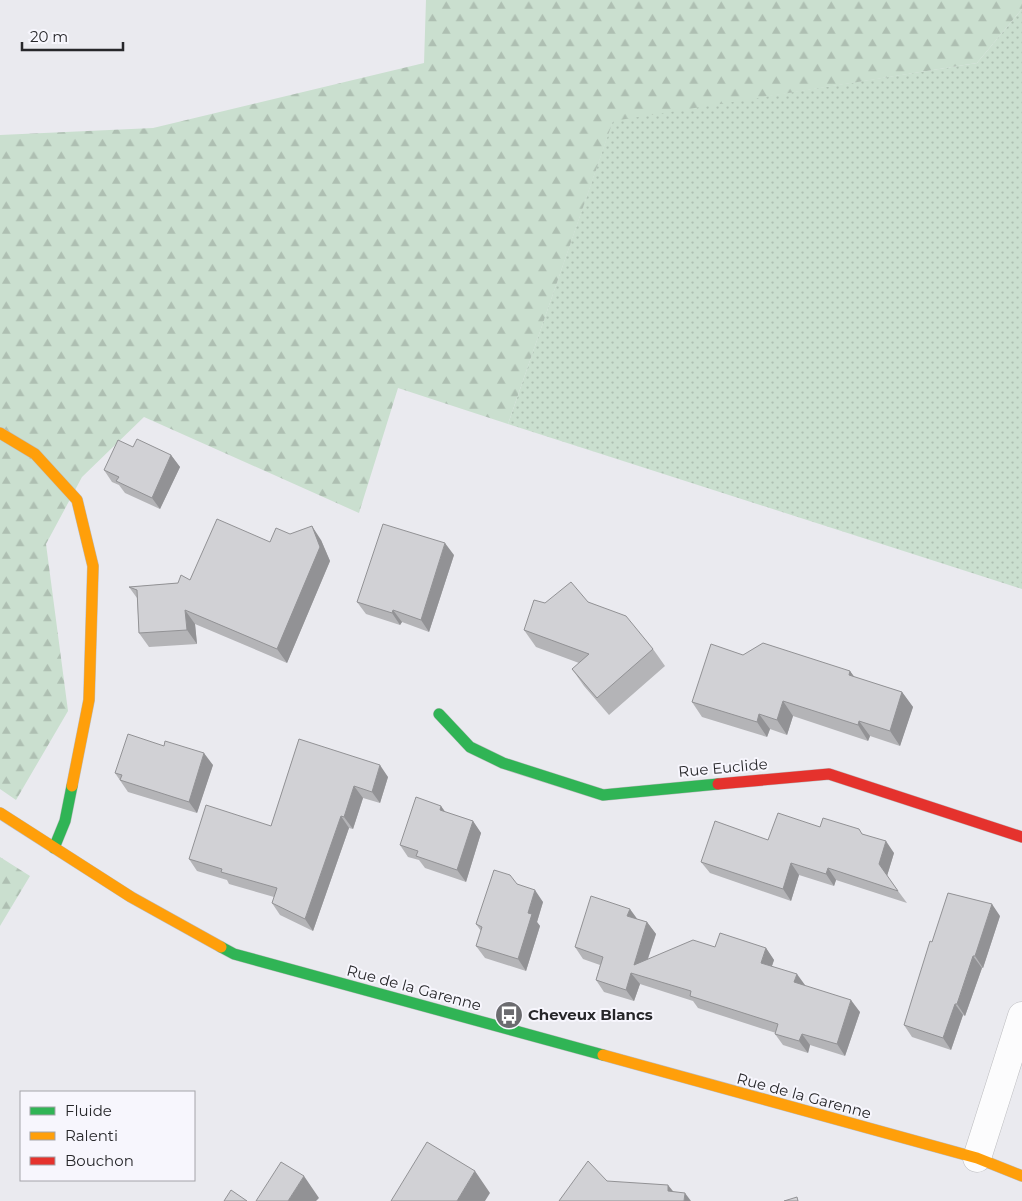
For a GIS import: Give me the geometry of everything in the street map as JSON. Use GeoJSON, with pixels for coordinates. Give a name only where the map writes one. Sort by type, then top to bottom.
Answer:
{"type":"FeatureCollection","features":[{"type":"Feature","properties":{"kind":"street"},"geometry":{"type":"LineString","coordinates":[[0,433],[35,454],[77,500],[94,566],[89,700],[66,821],[54,848]]}},
{"type":"Feature","properties":{"kind":"street","name":"Rue Euclide"},"geometry":{"type":"LineString","coordinates":[[439,714],[470,747],[503,764],[603,795],[829,774],[1022,837]]}},
{"type":"Feature","properties":{"kind":"street","name":"Rue de la Garenne"},"geometry":{"type":"LineString","coordinates":[[0,812],[131,897],[234,954],[977,1158],[1022,1176]]}},
{"type":"Feature","properties":{"kind":"street"},"geometry":{"type":"LineString","coordinates":[[977,1158],[1022,1016]]}},
{"type":"Feature","properties":{"kind":"green space"},"geometry":{"type":"Polygon","coordinates":[[[426,0],[1022,0],[1022,9],[977,63],[613,121],[508,424],[398,388],[359,513],[144,417],[82,477],[46,544],[68,711],[16,800],[0,789],[0,135],[153,128],[424,63],[426,0]]]}},
{"type":"Feature","properties":{"kind":"green space"},"geometry":{"type":"Polygon","coordinates":[[[1022,9],[1022,589],[508,424],[613,120],[977,63],[1022,9]]]}},
{"type":"Feature","properties":{"kind":"green space"},"geometry":{"type":"Polygon","coordinates":[[[0,857],[30,876],[0,926],[0,857]]]}},
{"type":"Feature","properties":{"kind":"building"},"geometry":{"type":"Polygon","coordinates":[[[137,439],[171,455],[152,498],[116,481],[119,477],[104,470],[118,440],[133,447],[137,439]]]}},
{"type":"Feature","properties":{"kind":"building"},"geometry":{"type":"Polygon","coordinates":[[[217,519],[270,542],[276,528],[290,534],[312,526],[320,547],[277,649],[185,610],[187,630],[139,633],[137,590],[129,587],[178,583],[181,575],[190,580],[217,519]]]}},
{"type":"Feature","properties":{"kind":"building"},"geometry":{"type":"Polygon","coordinates":[[[383,524],[445,543],[421,620],[393,610],[392,613],[357,602],[383,524]]]}},
{"type":"Feature","properties":{"kind":"building"},"geometry":{"type":"Polygon","coordinates":[[[571,582],[588,602],[626,616],[653,649],[597,698],[572,669],[589,654],[524,630],[534,600],[545,603],[571,582]]]}},
{"type":"Feature","properties":{"kind":"building"},"geometry":{"type":"Polygon","coordinates":[[[763,643],[850,671],[849,675],[902,692],[890,731],[859,721],[858,725],[783,701],[777,720],[759,714],[757,722],[692,702],[711,644],[743,655],[763,643]]]}},
{"type":"Feature","properties":{"kind":"building"},"geometry":{"type":"Polygon","coordinates":[[[128,734],[164,746],[165,741],[204,753],[189,802],[120,780],[122,775],[115,773],[128,734]]]}},
{"type":"Feature","properties":{"kind":"building"},"geometry":{"type":"Polygon","coordinates":[[[299,739],[380,765],[372,792],[354,786],[344,817],[341,816],[305,919],[272,903],[277,888],[221,872],[222,869],[189,859],[206,805],[271,826],[299,739]]]}},
{"type":"Feature","properties":{"kind":"building"},"geometry":{"type":"Polygon","coordinates":[[[416,797],[441,806],[440,810],[473,821],[457,870],[416,856],[418,851],[400,845],[416,797]]]}},
{"type":"Feature","properties":{"kind":"building"},"geometry":{"type":"Polygon","coordinates":[[[778,813],[820,827],[823,818],[859,829],[862,834],[886,841],[879,864],[898,891],[828,868],[826,874],[791,863],[783,889],[701,862],[715,821],[768,840],[778,813]]]}},
{"type":"Feature","properties":{"kind":"building"},"geometry":{"type":"Polygon","coordinates":[[[494,870],[510,875],[517,884],[535,890],[528,913],[532,914],[518,959],[476,946],[482,927],[476,924],[494,870]]]}},
{"type":"Feature","properties":{"kind":"building"},"geometry":{"type":"Polygon","coordinates":[[[948,893],[992,904],[975,956],[973,956],[943,1038],[904,1025],[930,941],[932,942],[948,893]]]}},
{"type":"Feature","properties":{"kind":"building"},"geometry":{"type":"Polygon","coordinates":[[[591,896],[630,909],[627,916],[647,922],[634,965],[693,940],[715,947],[720,933],[766,948],[761,963],[797,974],[794,982],[851,1000],[837,1044],[802,1034],[799,1041],[775,1034],[778,1024],[690,996],[691,991],[631,973],[626,990],[596,980],[603,957],[575,947],[591,896]]]}},
{"type":"Feature","properties":{"kind":"building"},"geometry":{"type":"Polygon","coordinates":[[[427,1142],[475,1171],[457,1201],[391,1201],[427,1142]]]}},
{"type":"Feature","properties":{"kind":"building"},"geometry":{"type":"Polygon","coordinates":[[[588,1161],[607,1181],[668,1185],[668,1191],[685,1193],[684,1201],[559,1201],[588,1161]]]}},
{"type":"Feature","properties":{"kind":"building"},"geometry":{"type":"Polygon","coordinates":[[[281,1162],[304,1176],[288,1201],[256,1201],[281,1162]]]}},
{"type":"Feature","properties":{"kind":"building"},"geometry":{"type":"Polygon","coordinates":[[[231,1190],[247,1201],[224,1201],[231,1190]]]}},
{"type":"Feature","properties":{"kind":"building"},"geometry":{"type":"Polygon","coordinates":[[[797,1197],[798,1201],[784,1201],[797,1197]]]}},
{"type":"Feature","properties":{"kind":"traffic: fast"},"geometry":{"type":"LineString","coordinates":[[439,714],[470,747],[503,763],[603,795],[718,784]]}},
{"type":"Feature","properties":{"kind":"traffic: fast"},"geometry":{"type":"LineString","coordinates":[[54,848],[65,821],[72,786]]}},
{"type":"Feature","properties":{"kind":"traffic: fast"},"geometry":{"type":"LineString","coordinates":[[221,947],[234,954],[603,1055]]}},
{"type":"Feature","properties":{"kind":"traffic: slow"},"geometry":{"type":"LineString","coordinates":[[0,433],[35,454],[77,500],[93,566],[89,700],[72,786]]}},
{"type":"Feature","properties":{"kind":"traffic: slow"},"geometry":{"type":"LineString","coordinates":[[0,813],[131,897],[221,947]]}},
{"type":"Feature","properties":{"kind":"traffic: slow"},"geometry":{"type":"LineString","coordinates":[[603,1055],[977,1158],[1022,1176]]}},
{"type":"Feature","properties":{"kind":"traffic: jam"},"geometry":{"type":"LineString","coordinates":[[718,784],[829,774],[1022,837]]}},
{"type":"Feature","properties":{"kind":"place","name":"Cheveux Blancs"},"geometry":{"type":"Point","coordinates":[509,1015]}}]}
